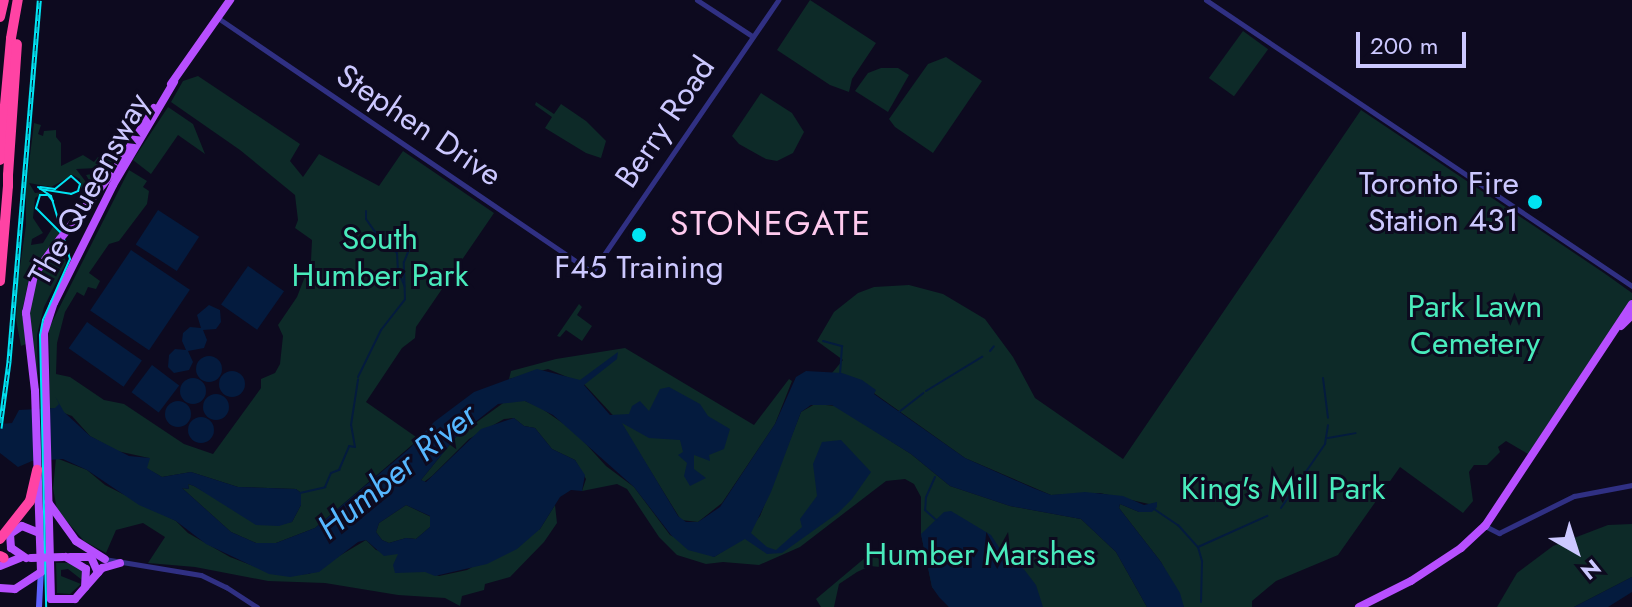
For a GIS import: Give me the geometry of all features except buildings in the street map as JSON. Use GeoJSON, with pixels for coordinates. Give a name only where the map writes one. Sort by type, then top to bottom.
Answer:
{"type":"FeatureCollection","features":[{"type":"Feature","properties":{"kind":"highway"},"geometry":{"type":"LineString","coordinates":[[0,17],[4,0]]}},
{"type":"Feature","properties":{"kind":"highway"},"geometry":{"type":"LineString","coordinates":[[0,160],[11,38],[18,0]]}},
{"type":"Feature","properties":{"kind":"highway"},"geometry":{"type":"LineString","coordinates":[[0,281],[17,44]]}},
{"type":"Feature","properties":{"kind":"highway"},"geometry":{"type":"LineString","coordinates":[[0,539],[30,501],[37,470]]}},
{"type":"Feature","properties":{"kind":"main road","name":"The Queensway"},"geometry":{"type":"LineString","coordinates":[[51,603],[48,502],[39,390],[27,301],[38,268],[119,164],[230,0]]}},
{"type":"Feature","properties":{"kind":"main road","name":"The Queensway"},"geometry":{"type":"LineString","coordinates":[[39,607],[41,572],[37,470],[39,390],[46,319],[113,185],[174,82]]}},
{"type":"Feature","properties":{"kind":"main road"},"geometry":{"type":"LineString","coordinates":[[1359,607],[1422,574],[1467,544],[1485,526],[1620,327],[1632,304]]}},
{"type":"Feature","properties":{"kind":"main road"},"geometry":{"type":"LineString","coordinates":[[1620,327],[1632,315]]}},
{"type":"Feature","properties":{"kind":"main road"},"geometry":{"type":"LineString","coordinates":[[48,502],[76,541],[105,559]]}},
{"type":"Feature","properties":{"kind":"main road"},"geometry":{"type":"LineString","coordinates":[[26,558],[11,548],[10,534],[22,526],[39,533]]}},
{"type":"Feature","properties":{"kind":"main road"},"geometry":{"type":"LineString","coordinates":[[65,557],[86,569],[84,592]]}},
{"type":"Feature","properties":{"kind":"main road"},"geometry":{"type":"LineString","coordinates":[[1,560],[91,557],[98,573]]}},
{"type":"Feature","properties":{"kind":"main road"},"geometry":{"type":"LineString","coordinates":[[51,603],[71,600],[84,592],[105,566],[120,563]]}},
{"type":"Feature","properties":{"kind":"main road"},"geometry":{"type":"LineString","coordinates":[[0,588],[10,590],[21,587],[41,572]]}},
{"type":"Feature","properties":{"kind":"street"},"geometry":{"type":"LineString","coordinates":[[697,0],[752,36]]}},
{"type":"Feature","properties":{"kind":"street","name":"Berry Road"},"geometry":{"type":"LineString","coordinates":[[592,272],[778,0]]}},
{"type":"Feature","properties":{"kind":"street"},"geometry":{"type":"LineString","coordinates":[[1206,0],[1632,286]]}},
{"type":"Feature","properties":{"kind":"street","name":"Stephen Drive"},"geometry":{"type":"LineString","coordinates":[[218,18],[592,272]]}},
{"type":"Feature","properties":{"kind":"street"},"geometry":{"type":"LineString","coordinates":[[1485,526],[1499,533],[1574,496],[1632,485]]}},
{"type":"Feature","properties":{"kind":"street"},"geometry":{"type":"LineString","coordinates":[[91,557],[209,578],[257,607]]}},
{"type":"Feature","properties":{"kind":"green space"},"geometry":{"type":"Polygon","coordinates":[[[810,0],[876,43],[852,79],[849,92],[830,85],[777,50],[810,0]]]}},
{"type":"Feature","properties":{"kind":"green space"},"geometry":{"type":"Polygon","coordinates":[[[1243,31],[1268,49],[1234,96],[1209,78],[1243,31]]]}},
{"type":"Feature","properties":{"kind":"green space"},"geometry":{"type":"Polygon","coordinates":[[[946,57],[982,81],[933,153],[895,127],[889,119],[928,64],[946,57]]]}},
{"type":"Feature","properties":{"kind":"green space"},"geometry":{"type":"Polygon","coordinates":[[[881,68],[898,68],[909,75],[888,112],[855,91],[868,73],[881,68]]]}},
{"type":"Feature","properties":{"kind":"green space","name":"South Humber Park"},"geometry":{"type":"Polygon","coordinates":[[[198,76],[300,144],[290,161],[303,177],[319,154],[379,186],[403,151],[494,213],[416,327],[415,338],[402,348],[366,402],[419,439],[315,528],[276,543],[256,543],[231,532],[182,488],[189,489],[188,484],[194,486],[251,518],[281,523],[292,522],[301,505],[301,493],[296,489],[238,487],[191,472],[162,477],[146,468],[149,458],[117,451],[90,436],[72,416],[50,408],[49,328],[129,170],[147,181],[143,187],[149,191],[147,204],[119,241],[109,244],[89,273],[100,281],[96,289],[88,287],[84,296],[77,292],[65,312],[57,343],[56,374],[70,377],[104,400],[124,404],[184,444],[213,454],[261,388],[261,379],[275,373],[280,364],[283,336],[278,325],[297,297],[311,261],[312,240],[295,228],[298,220],[295,195],[240,150],[171,102],[183,81],[198,76]]]}},
{"type":"Feature","properties":{"kind":"green space"},"geometry":{"type":"Polygon","coordinates":[[[761,93],[792,113],[804,132],[793,153],[777,161],[766,159],[739,144],[732,136],[761,93]]]}},
{"type":"Feature","properties":{"kind":"green space"},"geometry":{"type":"Polygon","coordinates":[[[536,102],[554,114],[561,104],[586,121],[606,141],[601,158],[586,153],[545,128],[552,117],[535,105],[536,102]]]}},
{"type":"Feature","properties":{"kind":"green space"},"geometry":{"type":"Polygon","coordinates":[[[168,107],[193,124],[205,154],[178,135],[151,174],[133,160],[168,107]]]}},
{"type":"Feature","properties":{"kind":"green space"},"geometry":{"type":"Polygon","coordinates":[[[1361,110],[1604,273],[1632,293],[1632,299],[1528,454],[1506,441],[1498,447],[1500,452],[1487,465],[1474,465],[1469,472],[1473,501],[1463,513],[1400,467],[1338,555],[1276,581],[1252,601],[1252,607],[1184,607],[1161,562],[1119,508],[1120,504],[1139,512],[1149,504],[1100,493],[1051,495],[965,458],[857,381],[832,373],[843,360],[817,341],[834,312],[858,293],[874,287],[909,285],[943,294],[985,319],[1013,357],[1035,398],[1123,459],[1361,110]]]}},
{"type":"Feature","properties":{"kind":"green space"},"geometry":{"type":"Polygon","coordinates":[[[34,123],[41,125],[38,134],[43,136],[44,131],[56,130],[56,137],[61,143],[61,166],[83,155],[94,162],[98,157],[112,160],[129,140],[118,156],[92,179],[89,180],[86,175],[97,173],[97,168],[76,169],[86,182],[81,189],[80,179],[73,175],[51,187],[29,183],[35,193],[44,192],[35,198],[33,218],[43,233],[32,239],[31,245],[43,243],[54,225],[60,234],[29,278],[22,312],[26,344],[21,346],[16,320],[18,280],[34,123]]]}},
{"type":"Feature","properties":{"kind":"green space"},"geometry":{"type":"Polygon","coordinates":[[[62,242],[66,263],[44,307],[37,335],[38,386],[29,322],[34,281],[62,242]]]}},
{"type":"Feature","properties":{"kind":"green space"},"geometry":{"type":"Polygon","coordinates":[[[579,304],[582,307],[577,315],[592,326],[582,341],[566,330],[560,337],[557,336],[579,304]]]}},
{"type":"Feature","properties":{"kind":"green space"},"geometry":{"type":"Polygon","coordinates":[[[625,348],[754,425],[789,379],[792,381],[775,424],[722,503],[698,522],[681,520],[622,425],[584,384],[548,369],[509,379],[511,371],[556,359],[625,348]]]}},
{"type":"Feature","properties":{"kind":"green space","name":"Humber Marshes"},"geometry":{"type":"Polygon","coordinates":[[[506,401],[525,401],[541,408],[574,431],[606,466],[634,487],[670,535],[714,557],[742,539],[760,516],[801,412],[815,404],[836,406],[911,454],[950,486],[1010,506],[1081,519],[1116,552],[1147,607],[949,607],[932,587],[921,534],[921,497],[914,484],[905,479],[886,481],[800,547],[759,565],[706,564],[677,555],[659,537],[627,489],[617,484],[582,491],[586,479],[575,460],[552,449],[535,428],[524,426],[514,418],[504,419],[469,439],[432,476],[424,482],[421,480],[456,437],[506,401]]]}},
{"type":"Feature","properties":{"kind":"green space"},"geometry":{"type":"Polygon","coordinates":[[[56,458],[87,470],[105,485],[176,521],[188,533],[230,557],[277,575],[309,574],[366,540],[376,550],[398,554],[398,561],[439,576],[467,570],[540,529],[555,505],[557,523],[544,542],[510,577],[485,584],[484,590],[462,596],[460,606],[445,598],[398,595],[325,583],[268,581],[195,567],[148,563],[165,537],[143,523],[116,530],[106,553],[84,541],[57,510],[53,488],[56,458]]]}},
{"type":"Feature","properties":{"kind":"green space"},"geometry":{"type":"Polygon","coordinates":[[[406,505],[431,517],[430,527],[416,539],[406,538],[389,543],[382,540],[376,532],[379,523],[406,505]]]}},
{"type":"Feature","properties":{"kind":"green space"},"geometry":{"type":"Polygon","coordinates":[[[1632,524],[1632,577],[1574,607],[1497,607],[1517,573],[1553,546],[1608,525],[1632,524]]]}},
{"type":"Feature","properties":{"kind":"green space"},"geometry":{"type":"Polygon","coordinates":[[[866,557],[878,558],[883,563],[880,567],[870,566],[857,572],[839,584],[834,607],[821,607],[816,599],[866,557]]]}},
{"type":"Feature","properties":{"kind":"green space"},"geometry":{"type":"Polygon","coordinates":[[[56,563],[69,563],[82,569],[82,580],[68,569],[61,570],[61,576],[81,584],[70,594],[57,593],[56,563]]]}},
{"type":"Feature","properties":{"kind":"water"},"geometry":{"type":"Polygon","coordinates":[[[158,210],[199,237],[177,271],[136,244],[158,210]]]}},
{"type":"Feature","properties":{"kind":"water"},"geometry":{"type":"Polygon","coordinates":[[[131,250],[190,290],[149,350],[90,311],[131,250]]]}},
{"type":"Feature","properties":{"kind":"water"},"geometry":{"type":"Polygon","coordinates":[[[248,266],[284,291],[257,330],[221,305],[248,266]]]}},
{"type":"Feature","properties":{"kind":"water"},"geometry":{"type":"Polygon","coordinates":[[[209,305],[220,310],[221,322],[216,329],[203,330],[207,340],[204,348],[188,351],[193,362],[189,370],[174,373],[168,367],[169,355],[175,349],[186,350],[183,333],[190,327],[201,328],[197,315],[209,305]]]}},
{"type":"Feature","properties":{"kind":"water"},"geometry":{"type":"Polygon","coordinates":[[[87,322],[142,360],[124,387],[69,348],[87,322]]]}},
{"type":"Feature","properties":{"kind":"water","name":"Humber River"},"geometry":{"type":"Polygon","coordinates":[[[618,352],[617,359],[584,385],[610,415],[629,414],[632,406],[640,401],[649,411],[660,389],[669,387],[700,404],[708,416],[730,429],[724,449],[709,455],[710,461],[694,455],[694,469],[706,478],[690,486],[684,476],[687,463],[678,455],[683,452],[680,440],[649,438],[622,423],[678,516],[686,522],[698,522],[720,507],[775,424],[796,377],[806,371],[842,373],[862,380],[876,390],[874,394],[965,458],[1033,488],[1051,495],[1085,492],[1123,496],[1144,505],[1157,502],[1152,512],[1139,512],[1120,504],[1119,508],[1161,562],[1180,593],[1184,607],[1147,607],[1116,552],[1081,519],[1010,506],[950,486],[911,454],[832,405],[811,405],[801,412],[771,492],[751,533],[767,547],[776,550],[802,527],[800,519],[817,496],[813,464],[822,442],[841,440],[871,472],[852,499],[838,513],[782,553],[767,554],[745,539],[714,557],[688,550],[671,535],[634,487],[553,415],[525,401],[498,404],[456,437],[421,480],[426,482],[481,429],[514,418],[524,426],[535,428],[552,449],[575,460],[585,475],[582,491],[571,490],[560,497],[540,529],[517,549],[487,564],[435,576],[425,572],[395,573],[393,565],[398,554],[384,556],[366,540],[358,542],[319,572],[290,577],[269,574],[206,544],[176,521],[139,505],[87,470],[63,459],[32,461],[18,467],[0,453],[0,424],[12,423],[19,410],[55,408],[59,404],[55,396],[64,412],[90,436],[129,456],[150,458],[147,468],[162,477],[191,472],[238,487],[296,489],[301,493],[301,505],[292,522],[279,526],[256,525],[194,486],[188,484],[189,489],[182,488],[231,532],[256,543],[276,543],[315,528],[410,448],[434,422],[474,392],[537,369],[580,380],[618,352]],[[406,505],[379,523],[376,532],[389,543],[406,538],[416,539],[430,527],[430,516],[406,505]]]}},
{"type":"Feature","properties":{"kind":"water"},"geometry":{"type":"Polygon","coordinates":[[[209,356],[218,360],[222,369],[218,378],[209,382],[200,378],[196,369],[200,360],[209,356]]]}},
{"type":"Feature","properties":{"kind":"water"},"geometry":{"type":"Polygon","coordinates":[[[152,365],[179,385],[159,413],[132,392],[152,365]]]}},
{"type":"Feature","properties":{"kind":"water"},"geometry":{"type":"Polygon","coordinates":[[[232,371],[241,375],[245,384],[241,393],[232,397],[223,393],[219,384],[223,375],[232,371]]]}},
{"type":"Feature","properties":{"kind":"water"},"geometry":{"type":"Polygon","coordinates":[[[193,378],[202,382],[206,391],[202,400],[193,404],[184,400],[180,391],[184,382],[193,378]]]}},
{"type":"Feature","properties":{"kind":"water"},"geometry":{"type":"Polygon","coordinates":[[[216,394],[225,398],[229,407],[225,416],[216,420],[207,416],[203,407],[207,398],[216,394]]]}},
{"type":"Feature","properties":{"kind":"water"},"geometry":{"type":"Polygon","coordinates":[[[178,401],[187,405],[191,414],[187,423],[178,427],[169,423],[165,414],[169,405],[178,401]]]}},
{"type":"Feature","properties":{"kind":"water"},"geometry":{"type":"Polygon","coordinates":[[[201,417],[210,421],[214,430],[210,439],[201,443],[192,439],[188,430],[192,421],[201,417]]]}},
{"type":"Feature","properties":{"kind":"water"},"geometry":{"type":"Polygon","coordinates":[[[951,511],[991,535],[1002,552],[1023,568],[1036,585],[1043,607],[949,607],[939,597],[932,587],[921,534],[944,512],[951,511]]]}},
{"type":"Feature","properties":{"kind":"water"},"geometry":{"type":"Polygon","coordinates":[[[1632,577],[1632,592],[1608,607],[1574,607],[1632,577]]]}},
{"type":"Feature","properties":{"kind":"waterway"},"geometry":{"type":"LineString","coordinates":[[366,211],[366,219],[377,235],[397,253],[398,270],[405,287]]}},
{"type":"Feature","properties":{"kind":"waterway"},"geometry":{"type":"LineString","coordinates":[[358,377],[381,330],[405,299],[404,262],[416,232]]}},
{"type":"Feature","properties":{"kind":"waterway"},"geometry":{"type":"LineString","coordinates":[[823,341],[842,346],[840,373]]}},
{"type":"Feature","properties":{"kind":"waterway"},"geometry":{"type":"LineString","coordinates":[[990,351],[994,346]]}},
{"type":"Feature","properties":{"kind":"waterway"},"geometry":{"type":"LineString","coordinates":[[926,391],[982,357]]}},
{"type":"Feature","properties":{"kind":"waterway"},"geometry":{"type":"LineString","coordinates":[[1323,378],[1328,418]]}},
{"type":"Feature","properties":{"kind":"waterway","name":"Humber River"},"geometry":{"type":"LineString","coordinates":[[300,493],[325,487],[331,473],[339,470],[349,446],[355,447],[351,425],[358,380]]}},
{"type":"Feature","properties":{"kind":"waterway"},"geometry":{"type":"LineString","coordinates":[[899,412],[923,393]]}},
{"type":"Feature","properties":{"kind":"waterway"},"geometry":{"type":"LineString","coordinates":[[1281,508],[1325,444],[1328,425]]}},
{"type":"Feature","properties":{"kind":"waterway"},"geometry":{"type":"LineString","coordinates":[[1328,438],[1356,433]]}},
{"type":"Feature","properties":{"kind":"waterway"},"geometry":{"type":"LineString","coordinates":[[935,477],[926,497],[925,510],[936,520]]}},
{"type":"Feature","properties":{"kind":"waterway"},"geometry":{"type":"LineString","coordinates":[[1154,509],[1178,525],[1198,547],[1202,561],[1201,602]]}},
{"type":"Feature","properties":{"kind":"waterway"},"geometry":{"type":"LineString","coordinates":[[1198,547],[1267,516]]}},
{"type":"Feature","properties":{"kind":"tram line"},"geometry":{"type":"LineString","coordinates":[[40,187],[55,189],[71,176],[80,184],[78,191],[71,194],[40,189]]}},
{"type":"Feature","properties":{"kind":"tram line"},"geometry":{"type":"LineString","coordinates":[[38,187],[51,196],[70,259],[43,320],[40,335],[46,607]]}},
{"type":"Feature","properties":{"kind":"tram line"},"geometry":{"type":"LineString","coordinates":[[53,201],[48,195],[40,195],[36,208],[61,233]]}},
{"type":"Feature","properties":{"kind":"railway"},"geometry":{"type":"LineString","coordinates":[[0,428],[9,361],[39,0]]}},
{"type":"Feature","properties":{"kind":"place","name":"Toronto Fire Station 431"},"geometry":{"type":"Point","coordinates":[1535,202]}},
{"type":"Feature","properties":{"kind":"place","name":"F45 Training"},"geometry":{"type":"Point","coordinates":[639,235]}},
{"type":"Feature","properties":{"kind":"district","name":"STONEGATE"},"geometry":{"type":"Point","coordinates":[771,224]}},
{"type":"Feature","properties":{"kind":"park label","name":"Park Lawn Cemetery"},"geometry":{"type":"Point","coordinates":[1475,326]}},
{"type":"Feature","properties":{"kind":"park label","name":"King's Mill Park"},"geometry":{"type":"Point","coordinates":[1283,488]}}]}
